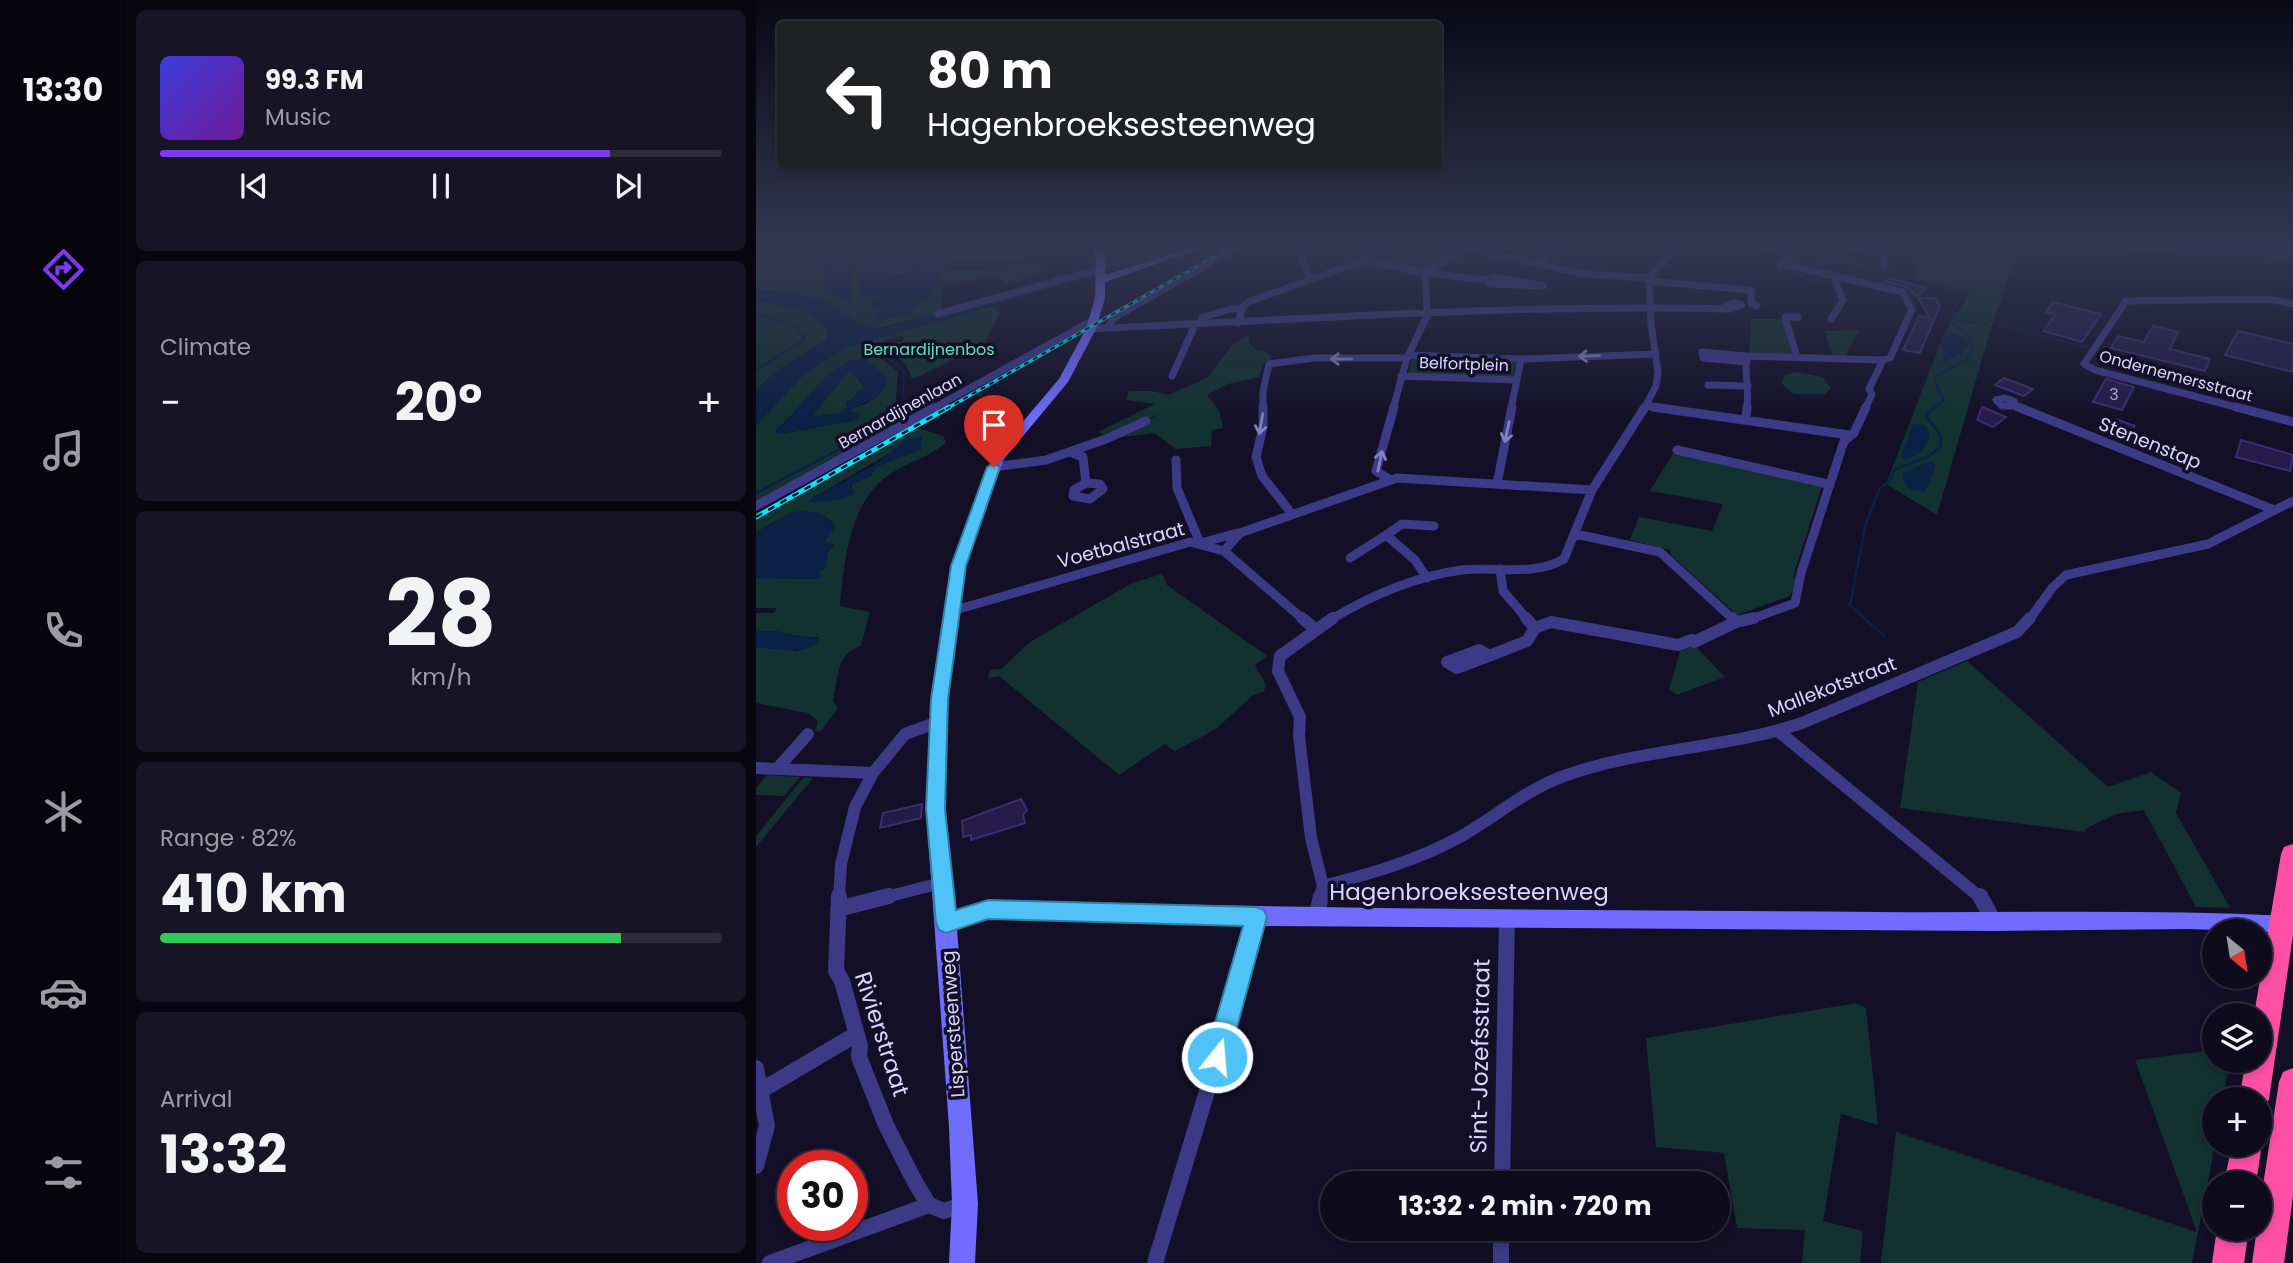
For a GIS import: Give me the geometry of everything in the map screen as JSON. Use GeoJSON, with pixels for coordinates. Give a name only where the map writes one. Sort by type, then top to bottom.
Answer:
{"type":"FeatureCollection","features":[{"type":"Feature","properties":{"kind":"highway"},"geometry":{"type":"LineString","coordinates":[[2272,947],[2288,925],[2293,854]]}},
{"type":"Feature","properties":{"kind":"highway"},"geometry":{"type":"LineString","coordinates":[[2255,1087],[2265,989]]}},
{"type":"Feature","properties":{"kind":"highway"},"geometry":{"type":"LineString","coordinates":[[2268,1263],[2293,1083]]}},
{"type":"Feature","properties":{"kind":"highway"},"geometry":{"type":"LineString","coordinates":[[2228,1263],[2231,1241]]}},
{"type":"Feature","properties":{"kind":"street"},"geometry":{"type":"LineString","coordinates":[[937,314],[965,307]]}},
{"type":"Feature","properties":{"kind":"street","name":"Lispersteenweg"},"geometry":{"type":"LineString","coordinates":[[962,1263],[965,1204],[946,923],[935,809],[938,722],[958,566],[998,458],[1064,380],[1093,324],[1096,307]]}},
{"type":"Feature","properties":{"kind":"street"},"geometry":{"type":"LineString","coordinates":[[1108,328],[1114,318],[1133,307]]}},
{"type":"Feature","properties":{"kind":"street"},"geometry":{"type":"LineString","coordinates":[[1389,479],[1376,471],[1407,356],[1428,315],[1427,307]]}},
{"type":"Feature","properties":{"kind":"street"},"geometry":{"type":"LineString","coordinates":[[1093,324],[1108,328],[1198,321],[1238,323],[1650,307],[1723,308]]}},
{"type":"Feature","properties":{"kind":"street"},"geometry":{"type":"LineString","coordinates":[[1316,917],[1322,886],[1311,838],[1299,736],[1300,717],[1276,666],[1280,656],[1315,629],[1399,587],[1461,570],[1553,566],[1564,559],[1592,491],[1646,406],[1657,379],[1650,307]]}},
{"type":"Feature","properties":{"kind":"street"},"geometry":{"type":"LineString","coordinates":[[1830,319],[1838,307]]}},
{"type":"Feature","properties":{"kind":"street"},"geometry":{"type":"LineString","coordinates":[[1703,358],[1883,360],[1890,358],[1911,307]]}},
{"type":"Feature","properties":{"kind":"street","name":"Ondernemersstraat"},"geometry":{"type":"LineString","coordinates":[[2120,307],[2084,363],[2095,370],[2293,422]]}},
{"type":"Feature","properties":{"kind":"street"},"geometry":{"type":"LineString","coordinates":[[1172,376],[1198,321],[1230,309],[1242,309],[1238,323]]}},
{"type":"Feature","properties":{"kind":"street"},"geometry":{"type":"LineString","coordinates":[[1775,316],[1798,317]]}},
{"type":"Feature","properties":{"kind":"street"},"geometry":{"type":"LineString","coordinates":[[1784,317],[1797,357]]}},
{"type":"Feature","properties":{"kind":"street","name":"Bernardijnenlaan"},"geometry":{"type":"LineString","coordinates":[[756,506],[1093,324]]}},
{"type":"Feature","properties":{"kind":"street"},"geometry":{"type":"LineString","coordinates":[[1521,359],[1656,354]]}},
{"type":"Feature","properties":{"kind":"street","name":"Belfortplein"},"geometry":{"type":"LineString","coordinates":[[1292,514],[1262,476],[1256,457],[1263,427],[1262,392],[1269,364],[1303,359],[1407,356],[1521,359],[1517,380],[1401,376]]}},
{"type":"Feature","properties":{"kind":"street"},"geometry":{"type":"LineString","coordinates":[[1746,359],[1746,419]]}},
{"type":"Feature","properties":{"kind":"street"},"geometry":{"type":"LineString","coordinates":[[1489,656],[1527,641],[1535,628],[1551,622],[1678,645],[1795,603],[1801,573],[1843,441],[1854,433],[1872,394],[1869,389],[1883,360]]}},
{"type":"Feature","properties":{"kind":"street"},"geometry":{"type":"LineString","coordinates":[[1497,484],[1517,380]]}},
{"type":"Feature","properties":{"kind":"street"},"geometry":{"type":"LineString","coordinates":[[1708,385],[1748,386]]}},
{"type":"Feature","properties":{"kind":"street"},"geometry":{"type":"LineString","coordinates":[[1646,406],[1849,435]]}},
{"type":"Feature","properties":{"kind":"street","name":"Stenenstap"},"geometry":{"type":"LineString","coordinates":[[2015,406],[2274,510]]}},
{"type":"Feature","properties":{"kind":"street"},"geometry":{"type":"LineString","coordinates":[[994,467],[1041,461],[1146,421]]}},
{"type":"Feature","properties":{"kind":"street"},"geometry":{"type":"LineString","coordinates":[[1677,450],[1828,484]]}},
{"type":"Feature","properties":{"kind":"street"},"geometry":{"type":"LineString","coordinates":[[1070,452],[1083,457],[1086,483]]}},
{"type":"Feature","properties":{"kind":"street"},"geometry":{"type":"LineString","coordinates":[[1176,460],[1177,488],[1200,542],[1240,533],[1389,479],[1592,491]]}},
{"type":"Feature","properties":{"kind":"street","name":"Mallekotstraat"},"geometry":{"type":"LineString","coordinates":[[1322,886],[1425,854],[1478,827],[1531,792],[1596,764],[1778,731],[2017,632],[2033,617],[2055,583],[2066,575],[2198,548],[2293,501]]}},
{"type":"Feature","properties":{"kind":"street"},"geometry":{"type":"LineString","coordinates":[[1350,558],[1402,524],[1434,526]]}},
{"type":"Feature","properties":{"kind":"street"},"geometry":{"type":"LineString","coordinates":[[1224,551],[1240,533]]}},
{"type":"Feature","properties":{"kind":"street"},"geometry":{"type":"LineString","coordinates":[[1575,534],[1660,552],[1736,622]]}},
{"type":"Feature","properties":{"kind":"street"},"geometry":{"type":"LineString","coordinates":[[1386,536],[1415,560],[1427,578]]}},
{"type":"Feature","properties":{"kind":"street","name":"Voetbalstraat"},"geometry":{"type":"LineString","coordinates":[[952,611],[1175,544],[1200,542],[1224,551],[1315,629]]}},
{"type":"Feature","properties":{"kind":"street"},"geometry":{"type":"LineString","coordinates":[[1500,569],[1503,591],[1535,628]]}},
{"type":"Feature","properties":{"kind":"street","name":"Rivierstraat"},"geometry":{"type":"LineString","coordinates":[[929,1205],[886,1125],[859,1057],[860,1046],[842,981],[836,971],[838,909],[849,825],[873,773],[905,734],[938,722]]}},
{"type":"Feature","properties":{"kind":"street"},"geometry":{"type":"LineString","coordinates":[[1778,731],[1979,895],[1994,922]]}},
{"type":"Feature","properties":{"kind":"street"},"geometry":{"type":"LineString","coordinates":[[777,769],[808,734]]}},
{"type":"Feature","properties":{"kind":"street"},"geometry":{"type":"LineString","coordinates":[[756,768],[873,773]]}},
{"type":"Feature","properties":{"kind":"street"},"geometry":{"type":"LineString","coordinates":[[838,909],[941,883]]}},
{"type":"Feature","properties":{"kind":"street","name":"Hagenbroeksesteenweg"},"geometry":{"type":"LineString","coordinates":[[946,923],[988,910],[1507,924],[1994,922],[2202,925]]}},
{"type":"Feature","properties":{"kind":"street"},"geometry":{"type":"LineString","coordinates":[[1155,1263],[1237,992],[1256,917]]}},
{"type":"Feature","properties":{"kind":"street","name":"Sint-Jozefsstraat"},"geometry":{"type":"LineString","coordinates":[[1502,1171],[1507,924]]}},
{"type":"Feature","properties":{"kind":"street"},"geometry":{"type":"LineString","coordinates":[[760,1091],[855,1035]]}},
{"type":"Feature","properties":{"kind":"street"},"geometry":{"type":"LineString","coordinates":[[756,1068],[767,1126],[756,1166]]}},
{"type":"Feature","properties":{"kind":"street"},"geometry":{"type":"LineString","coordinates":[[770,1263],[929,1205],[944,1211],[965,1204]]}},
{"type":"Feature","properties":{"kind":"street"},"geometry":{"type":"LineString","coordinates":[[1501,1263],[1502,1241]]}},
{"type":"Feature","properties":{"kind":"green space"},"geometry":{"type":"Polygon","coordinates":[[[756,307],[786,307],[807,314],[823,325],[829,333],[825,341],[781,368],[756,389],[756,307]]]}},
{"type":"Feature","properties":{"kind":"green space"},"geometry":{"type":"Polygon","coordinates":[[[833,307],[941,307],[941,314],[874,329],[833,307]]]}},
{"type":"Feature","properties":{"kind":"green space","name":"Bernardijnenbos"},"geometry":{"type":"Polygon","coordinates":[[[990,307],[994,307],[1000,313],[984,344],[918,377],[911,378],[905,364],[883,347],[905,340],[901,336],[866,346],[898,372],[896,398],[900,423],[911,418],[913,403],[932,408],[756,505],[756,425],[805,373],[847,347],[990,307]],[[852,359],[821,384],[775,432],[780,434],[855,420],[850,412],[853,407],[866,404],[876,397],[852,359]]]}},
{"type":"Feature","properties":{"kind":"green space"},"geometry":{"type":"Polygon","coordinates":[[[1961,307],[1998,307],[1937,515],[1886,484],[1944,334],[1961,307]]]}},
{"type":"Feature","properties":{"kind":"green space"},"geometry":{"type":"Polygon","coordinates":[[[1751,319],[1783,319],[1794,355],[1749,354],[1751,319]]]}},
{"type":"Feature","properties":{"kind":"green space"},"geometry":{"type":"Polygon","coordinates":[[[1859,330],[1846,355],[1832,354],[1824,331],[1859,330]]]}},
{"type":"Feature","properties":{"kind":"green space"},"geometry":{"type":"Polygon","coordinates":[[[1250,334],[1248,342],[1256,350],[1265,351],[1272,358],[1264,363],[1259,377],[1228,384],[1207,395],[1219,410],[1223,428],[1212,430],[1211,446],[1176,449],[1154,433],[1114,438],[1164,412],[1108,437],[1098,432],[1155,404],[1126,400],[1129,391],[1152,391],[1168,395],[1207,378],[1233,344],[1250,334]]]}},
{"type":"Feature","properties":{"kind":"green space"},"geometry":{"type":"Polygon","coordinates":[[[1413,358],[1517,361],[1513,377],[1408,373],[1413,358]]]}},
{"type":"Feature","properties":{"kind":"green space"},"geometry":{"type":"Polygon","coordinates":[[[848,372],[852,372],[864,387],[846,404],[848,407],[840,413],[811,417],[848,372]]]}},
{"type":"Feature","properties":{"kind":"green space"},"geometry":{"type":"Polygon","coordinates":[[[1796,372],[1823,377],[1831,388],[1825,394],[1794,394],[1781,383],[1785,375],[1796,372]]]}},
{"type":"Feature","properties":{"kind":"green space"},"geometry":{"type":"Polygon","coordinates":[[[918,428],[943,436],[946,442],[940,448],[886,477],[864,503],[856,519],[847,554],[840,606],[870,612],[861,646],[847,654],[839,668],[833,701],[838,708],[820,732],[815,731],[818,721],[808,713],[756,703],[756,647],[797,651],[817,643],[819,637],[756,631],[756,613],[774,613],[777,608],[756,608],[756,578],[819,579],[818,573],[826,566],[827,554],[834,545],[825,543],[832,521],[812,512],[802,512],[784,517],[756,533],[756,520],[918,428]],[[922,437],[811,499],[852,492],[852,482],[871,476],[876,467],[919,445],[922,437]]]}},
{"type":"Feature","properties":{"kind":"green space"},"geometry":{"type":"Polygon","coordinates":[[[1674,452],[1822,486],[1793,577],[1796,582],[1790,596],[1737,615],[1671,555],[1671,550],[1630,540],[1639,517],[1712,531],[1723,504],[1650,491],[1674,452]]]}},
{"type":"Feature","properties":{"kind":"green space"},"geometry":{"type":"Polygon","coordinates":[[[1162,574],[1167,585],[1267,656],[1255,665],[1266,685],[1264,691],[1252,696],[1216,729],[1175,751],[1165,744],[1119,775],[999,676],[988,678],[990,670],[1001,669],[1030,642],[1132,583],[1162,574]]]}},
{"type":"Feature","properties":{"kind":"green space"},"geometry":{"type":"Polygon","coordinates":[[[1695,646],[1725,677],[1677,695],[1669,690],[1680,651],[1695,646]]]}},
{"type":"Feature","properties":{"kind":"green space"},"geometry":{"type":"Polygon","coordinates":[[[1967,661],[2108,787],[2151,772],[2181,793],[2176,813],[2230,908],[2196,907],[2144,810],[2116,814],[2085,829],[2085,832],[1900,808],[1918,682],[1967,661]]]}},
{"type":"Feature","properties":{"kind":"green space"},"geometry":{"type":"Polygon","coordinates":[[[767,775],[800,777],[784,796],[756,795],[756,788],[767,775]]]}},
{"type":"Feature","properties":{"kind":"green space"},"geometry":{"type":"Polygon","coordinates":[[[804,777],[813,778],[756,847],[756,836],[804,777]]]}},
{"type":"Feature","properties":{"kind":"green space"},"geometry":{"type":"Polygon","coordinates":[[[1857,1003],[1866,1008],[1878,1125],[1841,1114],[1823,1221],[1863,1231],[1860,1263],[1802,1263],[1805,1230],[1737,1228],[1730,1171],[1727,1171],[1724,1153],[1656,1147],[1646,1038],[1857,1003]]]}},
{"type":"Feature","properties":{"kind":"green space"},"geometry":{"type":"Polygon","coordinates":[[[2202,1052],[2202,1073],[2228,1073],[2225,1087],[2202,1087],[2202,1157],[2213,1157],[2210,1171],[2202,1171],[2202,1212],[2192,1263],[1881,1263],[1896,1132],[2197,1232],[2135,1060],[2202,1052]]]}},
{"type":"Feature","properties":{"kind":"water"},"geometry":{"type":"Polygon","coordinates":[[[786,307],[834,307],[860,323],[883,329],[965,307],[986,307],[847,347],[805,373],[756,425],[756,389],[781,368],[825,341],[829,334],[807,314],[786,307]]]}},
{"type":"Feature","properties":{"kind":"water"},"geometry":{"type":"Polygon","coordinates":[[[918,307],[910,314],[880,320],[873,313],[881,308],[870,308],[918,307]]]}},
{"type":"Feature","properties":{"kind":"water"},"geometry":{"type":"Polygon","coordinates":[[[1956,334],[1966,339],[1968,346],[1961,354],[1944,361],[1941,343],[1947,335],[1956,334]]]}},
{"type":"Feature","properties":{"kind":"water"},"geometry":{"type":"Polygon","coordinates":[[[865,358],[888,378],[882,392],[851,410],[850,412],[861,412],[858,419],[780,434],[775,432],[826,377],[851,361],[865,358]],[[848,372],[812,417],[840,413],[848,407],[846,405],[864,386],[852,372],[848,372]]]}},
{"type":"Feature","properties":{"kind":"water"},"geometry":{"type":"Polygon","coordinates":[[[1913,425],[1925,426],[1930,433],[1927,443],[1918,454],[1904,459],[1901,456],[1913,425]]]}},
{"type":"Feature","properties":{"kind":"water"},"geometry":{"type":"Polygon","coordinates":[[[920,436],[921,448],[918,451],[876,467],[871,476],[850,485],[855,494],[842,499],[808,503],[874,465],[905,441],[920,436]]]}},
{"type":"Feature","properties":{"kind":"water"},"geometry":{"type":"Polygon","coordinates":[[[1933,462],[1936,466],[1925,492],[1910,489],[1903,482],[1903,473],[1933,462]]]}},
{"type":"Feature","properties":{"kind":"water"},"geometry":{"type":"Polygon","coordinates":[[[792,512],[816,513],[827,518],[835,527],[825,542],[834,544],[827,554],[826,566],[818,573],[821,576],[819,579],[756,578],[756,533],[792,512]]]}},
{"type":"Feature","properties":{"kind":"water"},"geometry":{"type":"Polygon","coordinates":[[[756,631],[779,631],[786,635],[821,639],[808,648],[761,648],[756,647],[756,631]]]}},
{"type":"Feature","properties":{"kind":"building"},"geometry":{"type":"Polygon","coordinates":[[[1923,307],[1940,307],[1920,353],[1903,350],[1919,316],[1930,318],[1923,307]]]}},
{"type":"Feature","properties":{"kind":"building"},"geometry":{"type":"Polygon","coordinates":[[[2050,307],[2073,307],[2101,314],[2082,342],[2043,331],[2056,314],[2046,312],[2050,307]]]}},
{"type":"Feature","properties":{"kind":"building"},"geometry":{"type":"Polygon","coordinates":[[[2153,326],[2178,332],[2170,349],[2210,359],[2205,371],[2111,348],[2118,336],[2144,342],[2153,326]]]}},
{"type":"Feature","properties":{"kind":"building"},"geometry":{"type":"Polygon","coordinates":[[[2238,331],[2293,344],[2293,372],[2225,355],[2238,331]]]}},
{"type":"Feature","properties":{"kind":"building"},"geometry":{"type":"Polygon","coordinates":[[[2004,378],[2033,389],[2024,396],[1995,385],[2004,378]]]}},
{"type":"Feature","properties":{"kind":"building"},"geometry":{"type":"Polygon","coordinates":[[[2106,379],[2134,387],[2122,410],[2093,402],[2106,379]]]}},
{"type":"Feature","properties":{"kind":"building"},"geometry":{"type":"Polygon","coordinates":[[[1982,407],[2006,417],[1993,427],[1977,420],[1982,407]]]}},
{"type":"Feature","properties":{"kind":"building"},"geometry":{"type":"Polygon","coordinates":[[[2116,419],[2135,426],[2122,437],[2102,429],[2116,419]]]}},
{"type":"Feature","properties":{"kind":"building"},"geometry":{"type":"Polygon","coordinates":[[[2241,440],[2293,455],[2290,471],[2236,457],[2241,440]]]}},
{"type":"Feature","properties":{"kind":"building"},"geometry":{"type":"Polygon","coordinates":[[[1021,799],[1027,810],[1023,815],[1025,823],[971,840],[971,835],[963,837],[962,821],[1021,799]]]}},
{"type":"Feature","properties":{"kind":"building"},"geometry":{"type":"Polygon","coordinates":[[[922,804],[921,818],[880,828],[883,813],[922,804]]]}},
{"type":"Feature","properties":{"kind":"waterway"},"geometry":{"type":"LineString","coordinates":[[1951,319],[1955,308]]}},
{"type":"Feature","properties":{"kind":"waterway"},"geometry":{"type":"LineString","coordinates":[[756,313],[794,326],[805,339],[756,370]]}},
{"type":"Feature","properties":{"kind":"waterway"},"geometry":{"type":"LineString","coordinates":[[1933,409],[1944,400],[1933,378],[1965,360],[1973,350],[1968,335],[1949,322],[1951,319]]}},
{"type":"Feature","properties":{"kind":"waterway"},"geometry":{"type":"LineString","coordinates":[[1951,319],[1988,325]]}},
{"type":"Feature","properties":{"kind":"waterway"},"geometry":{"type":"LineString","coordinates":[[2000,325],[2087,347]]}},
{"type":"Feature","properties":{"kind":"waterway"},"geometry":{"type":"LineString","coordinates":[[873,345],[904,371],[903,396],[906,409]]}},
{"type":"Feature","properties":{"kind":"waterway"},"geometry":{"type":"LineString","coordinates":[[905,407],[907,414]]}},
{"type":"Feature","properties":{"kind":"waterway"},"geometry":{"type":"LineString","coordinates":[[1884,636],[1850,605],[1866,523],[1880,488],[1890,481],[1894,470],[1929,456],[1941,446],[1940,435],[1926,415],[1936,407]]}},
{"type":"Feature","properties":{"kind":"waterway"},"geometry":{"type":"LineString","coordinates":[[899,417],[907,414]]}},
{"type":"Feature","properties":{"kind":"waterway"},"geometry":{"type":"LineString","coordinates":[[904,420],[907,414]]}},
{"type":"Feature","properties":{"kind":"waterway"},"geometry":{"type":"LineString","coordinates":[[756,493],[859,439]]}},
{"type":"Feature","properties":{"kind":"railway"},"geometry":{"type":"LineString","coordinates":[[946,409],[1125,307]]}},
{"type":"Feature","properties":{"kind":"railway"},"geometry":{"type":"LineString","coordinates":[[756,517],[949,407]]}},
{"type":"Feature","properties":{"kind":"route"},"geometry":{"type":"LineString","coordinates":[[994,467],[958,566],[940,699],[935,809],[946,923],[988,910],[1256,917],[1217,1057]]}}]}
